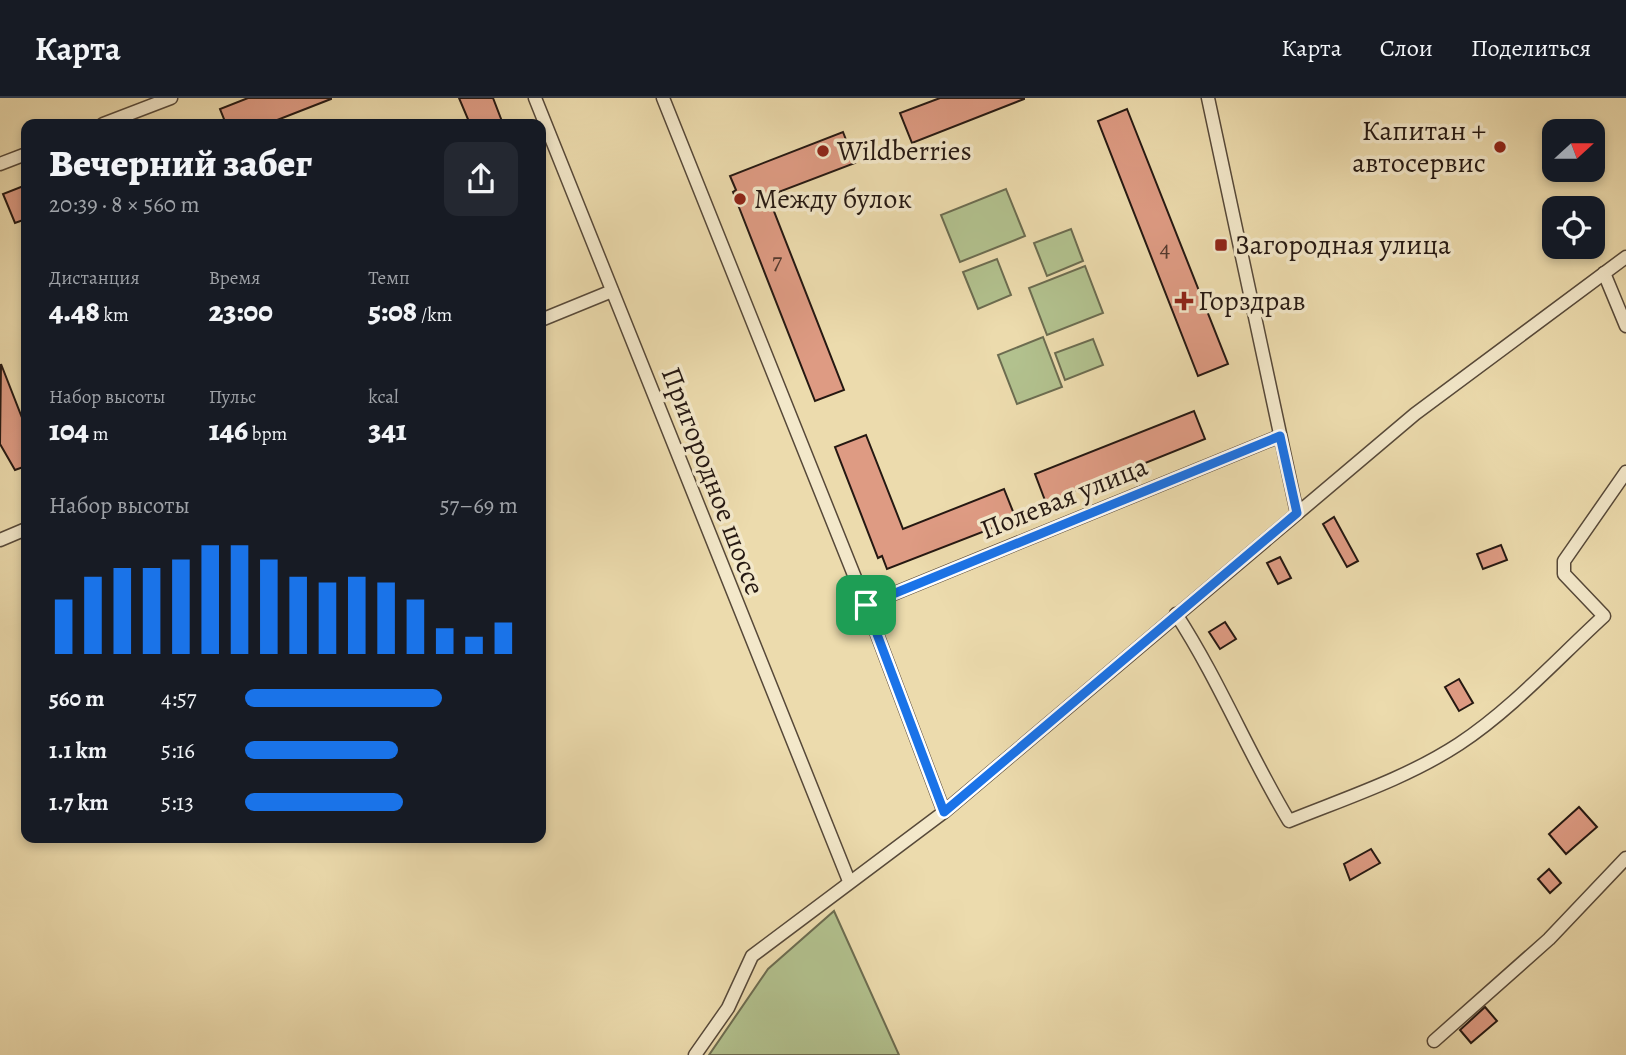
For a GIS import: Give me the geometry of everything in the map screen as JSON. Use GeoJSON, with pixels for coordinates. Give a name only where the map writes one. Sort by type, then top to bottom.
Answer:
{"type":"FeatureCollection","features":[{"type":"Feature","properties":{"kind":"street"},"geometry":{"type":"LineString","coordinates":[[116,119],[171,98]]}},
{"type":"Feature","properties":{"kind":"street","name":"Пригородное шоссе"},"geometry":{"type":"LineString","coordinates":[[535,98],[543,119]]}},
{"type":"Feature","properties":{"kind":"street"},"geometry":{"type":"LineString","coordinates":[[663,98],[866,605],[944,812]]}},
{"type":"Feature","properties":{"kind":"street"},"geometry":{"type":"LineString","coordinates":[[1208,98],[1297,513]]}},
{"type":"Feature","properties":{"kind":"street","name":"Пригородное шоссе"},"geometry":{"type":"LineString","coordinates":[[546,126],[746,632],[849,881]]}},
{"type":"Feature","properties":{"kind":"street"},"geometry":{"type":"LineString","coordinates":[[0,164],[21,156]]}},
{"type":"Feature","properties":{"kind":"street"},"geometry":{"type":"LineString","coordinates":[[695,1055],[728,1008],[752,956],[944,812],[1415,414],[1626,257]]}},
{"type":"Feature","properties":{"kind":"street"},"geometry":{"type":"LineString","coordinates":[[1604,273],[1626,326]]}},
{"type":"Feature","properties":{"kind":"street"},"geometry":{"type":"LineString","coordinates":[[546,318],[612,291]]}},
{"type":"Feature","properties":{"kind":"street","name":"Полевая улица"},"geometry":{"type":"LineString","coordinates":[[866,605],[1280,436]]}},
{"type":"Feature","properties":{"kind":"street"},"geometry":{"type":"LineString","coordinates":[[1176,614],[1220,688],[1258,770],[1289,821],[1410,772],[1460,744],[1604,617],[1564,574],[1564,561],[1626,472]]}},
{"type":"Feature","properties":{"kind":"street"},"geometry":{"type":"LineString","coordinates":[[0,540],[21,531]]}},
{"type":"Feature","properties":{"kind":"street"},"geometry":{"type":"LineString","coordinates":[[1434,1041],[1549,939],[1626,858]]}},
{"type":"Feature","properties":{"kind":"green space"},"geometry":{"type":"Polygon","coordinates":[[[1006,189],[1025,236],[960,262],[941,215],[1006,189]]]}},
{"type":"Feature","properties":{"kind":"green space"},"geometry":{"type":"Polygon","coordinates":[[[1071,229],[1083,261],[1047,276],[1034,243],[1071,229]]]}},
{"type":"Feature","properties":{"kind":"green space"},"geometry":{"type":"Polygon","coordinates":[[[997,259],[1011,295],[978,309],[963,272],[997,259]]]}},
{"type":"Feature","properties":{"kind":"green space"},"geometry":{"type":"Polygon","coordinates":[[[1085,266],[1103,313],[1047,335],[1029,288],[1085,266]]]}},
{"type":"Feature","properties":{"kind":"green space"},"geometry":{"type":"Polygon","coordinates":[[[1043,337],[1062,387],[1017,404],[998,355],[1043,337]]]}},
{"type":"Feature","properties":{"kind":"green space"},"geometry":{"type":"Polygon","coordinates":[[[1093,339],[1103,365],[1065,380],[1055,353],[1093,339]]]}},
{"type":"Feature","properties":{"kind":"green space"},"geometry":{"type":"Polygon","coordinates":[[[834,911],[899,1055],[709,1055],[768,969],[834,911]]]}},
{"type":"Feature","properties":{"kind":"building"},"geometry":{"type":"Polygon","coordinates":[[[248,98],[331,98],[280,119],[224,119],[220,109],[248,98]]]}},
{"type":"Feature","properties":{"kind":"building"},"geometry":{"type":"Polygon","coordinates":[[[459,98],[493,98],[501,119],[468,119],[459,98]]]}},
{"type":"Feature","properties":{"kind":"building"},"geometry":{"type":"Polygon","coordinates":[[[940,98],[1024,99],[912,143],[900,113],[940,98]]]}},
{"type":"Feature","properties":{"kind":"building"},"geometry":{"type":"Polygon","coordinates":[[[1127,109],[1228,364],[1198,376],[1098,121],[1127,109]]]}},
{"type":"Feature","properties":{"kind":"building"},"geometry":{"type":"Polygon","coordinates":[[[843,132],[855,163],[768,196],[844,390],[815,401],[733,192],[736,190],[730,176],[843,132]]]}},
{"type":"Feature","properties":{"kind":"building"},"geometry":{"type":"Polygon","coordinates":[[[21,187],[21,221],[15,223],[3,194],[21,187]]]}},
{"type":"Feature","properties":{"kind":"building"},"geometry":{"type":"Polygon","coordinates":[[[1,364],[21,415],[21,468],[15,470],[0,444],[1,364]]]}},
{"type":"Feature","properties":{"kind":"building"},"geometry":{"type":"Polygon","coordinates":[[[1194,411],[1205,439],[1046,503],[1035,474],[1194,411]]]}},
{"type":"Feature","properties":{"kind":"building"},"geometry":{"type":"Polygon","coordinates":[[[866,435],[903,529],[1004,489],[1016,519],[887,569],[882,556],[878,558],[835,447],[866,435]]]}},
{"type":"Feature","properties":{"kind":"building"},"geometry":{"type":"Polygon","coordinates":[[[1334,517],[1358,561],[1347,567],[1323,524],[1334,517]]]}},
{"type":"Feature","properties":{"kind":"building"},"geometry":{"type":"Polygon","coordinates":[[[1501,545],[1507,560],[1483,569],[1477,554],[1501,545]]]}},
{"type":"Feature","properties":{"kind":"building"},"geometry":{"type":"Polygon","coordinates":[[[1280,557],[1291,578],[1278,584],[1267,563],[1280,557]]]}},
{"type":"Feature","properties":{"kind":"building"},"geometry":{"type":"Polygon","coordinates":[[[1225,622],[1236,639],[1220,649],[1209,632],[1225,622]]]}},
{"type":"Feature","properties":{"kind":"building"},"geometry":{"type":"Polygon","coordinates":[[[1459,679],[1473,703],[1459,711],[1445,687],[1459,679]]]}},
{"type":"Feature","properties":{"kind":"building"},"geometry":{"type":"Polygon","coordinates":[[[1579,807],[1597,827],[1566,854],[1549,834],[1579,807]]]}},
{"type":"Feature","properties":{"kind":"building"},"geometry":{"type":"Polygon","coordinates":[[[1371,849],[1380,863],[1350,880],[1344,864],[1371,849]]]}},
{"type":"Feature","properties":{"kind":"building"},"geometry":{"type":"Polygon","coordinates":[[[1549,869],[1561,883],[1550,893],[1538,879],[1549,869]]]}},
{"type":"Feature","properties":{"kind":"building"},"geometry":{"type":"Polygon","coordinates":[[[1485,1007],[1497,1021],[1471,1043],[1460,1030],[1485,1007]]]}},
{"type":"Feature","properties":{"kind":"place","name":"Капитан + автосервис"},"geometry":{"type":"Point","coordinates":[1500,147]}},
{"type":"Feature","properties":{"kind":"place","name":"Wildberries"},"geometry":{"type":"Point","coordinates":[823,151]}},
{"type":"Feature","properties":{"kind":"place","name":"Между булок"},"geometry":{"type":"Point","coordinates":[740,199]}},
{"type":"Feature","properties":{"kind":"place","name":"Загородная улица"},"geometry":{"type":"Point","coordinates":[1221,245]}},
{"type":"Feature","properties":{"kind":"place","name":"Горздрав"},"geometry":{"type":"Point","coordinates":[1184,301]}},
{"type":"Feature","properties":{"kind":"route"},"geometry":{"type":"LineString","coordinates":[[1280,436],[1297,513],[944,812],[866,605],[1280,436]]}}]}
